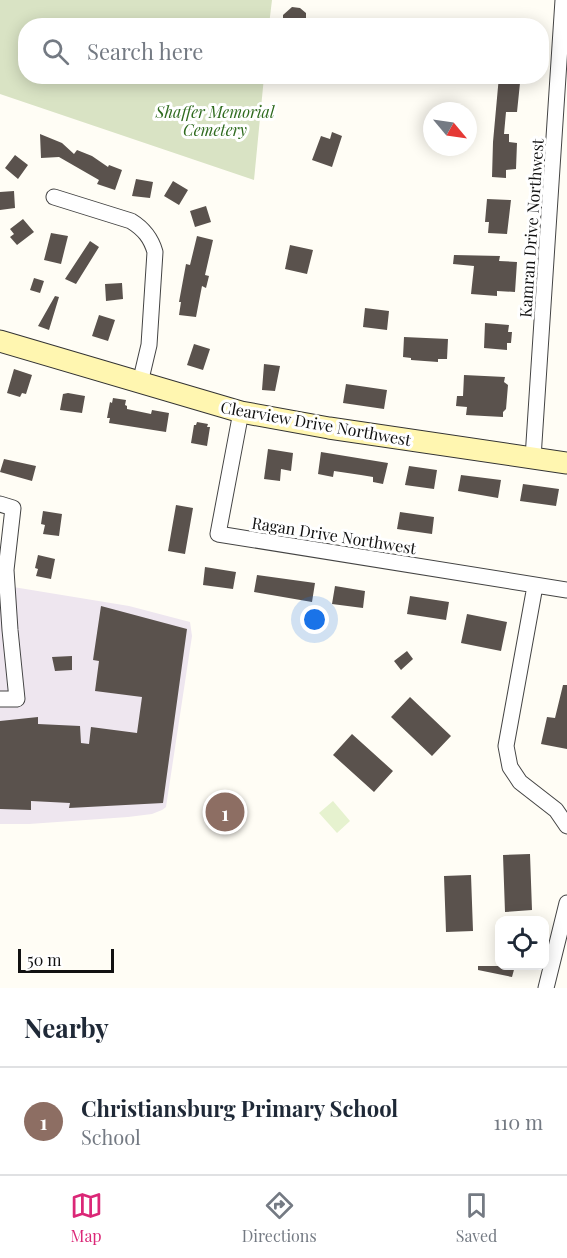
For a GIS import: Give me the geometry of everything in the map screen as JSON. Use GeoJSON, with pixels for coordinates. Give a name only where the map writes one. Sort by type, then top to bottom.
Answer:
{"type":"FeatureCollection","features":[{"type":"Feature","properties":{"kind":"street","name":"Kamran Drive Northwest"},"geometry":{"type":"LineString","coordinates":[[533,458],[563,55],[563,0]]}},
{"type":"Feature","properties":{"kind":"street"},"geometry":{"type":"LineString","coordinates":[[54,197],[131,221],[140,226],[152,243],[155,252],[149,345],[140,383]]}},
{"type":"Feature","properties":{"kind":"street","name":"Clearview Drive Northwest"},"geometry":{"type":"LineString","coordinates":[[0,341],[241,412],[341,430],[567,463]]}},
{"type":"Feature","properties":{"kind":"street","name":"Ragan Drive Northwest"},"geometry":{"type":"LineString","coordinates":[[241,412],[218,534],[567,590]]}},
{"type":"Feature","properties":{"kind":"street"},"geometry":{"type":"LineString","coordinates":[[0,699],[18,699],[6,570],[7,506]]}},
{"type":"Feature","properties":{"kind":"street"},"geometry":{"type":"LineString","coordinates":[[535,586],[506,746],[510,767],[520,782],[556,810],[567,826]]}},
{"type":"Feature","properties":{"kind":"street"},"geometry":{"type":"LineString","coordinates":[[546,988],[567,903]]}},
{"type":"Feature","properties":{"kind":"shaded area"},"geometry":{"type":"Polygon","coordinates":[[[0,563],[1,585],[129,606],[190,622],[192,636],[166,807],[162,810],[152,814],[128,817],[0,824],[0,563]]]}},
{"type":"Feature","properties":{"kind":"green space","name":"Shaffer Memorial Cemetery"},"geometry":{"type":"Polygon","coordinates":[[[0,0],[272,0],[270,18],[18,18],[18,84],[263,84],[254,180],[0,94],[0,0]]]}},
{"type":"Feature","properties":{"kind":"green space"},"geometry":{"type":"Polygon","coordinates":[[[333,801],[350,821],[337,833],[319,813],[333,801]]]}},
{"type":"Feature","properties":{"kind":"building"},"geometry":{"type":"Polygon","coordinates":[[[292,7],[300,8],[306,13],[306,18],[283,18],[283,15],[292,7]]]}},
{"type":"Feature","properties":{"kind":"building"},"geometry":{"type":"Polygon","coordinates":[[[498,84],[520,84],[517,112],[506,112],[504,134],[509,134],[509,142],[517,143],[516,169],[506,170],[506,178],[492,177],[498,84]]]}},
{"type":"Feature","properties":{"kind":"building"},"geometry":{"type":"Polygon","coordinates":[[[332,132],[342,136],[332,167],[312,160],[321,136],[330,139],[332,132]]]}},
{"type":"Feature","properties":{"kind":"building"},"geometry":{"type":"Polygon","coordinates":[[[40,134],[62,143],[74,154],[77,150],[92,156],[108,167],[109,165],[122,170],[115,190],[97,184],[99,180],[59,157],[41,158],[40,134]]]}},
{"type":"Feature","properties":{"kind":"building"},"geometry":{"type":"Polygon","coordinates":[[[15,155],[28,165],[18,179],[5,168],[15,155]]]}},
{"type":"Feature","properties":{"kind":"building"},"geometry":{"type":"Polygon","coordinates":[[[136,179],[153,182],[150,198],[132,196],[136,179]]]}},
{"type":"Feature","properties":{"kind":"building"},"geometry":{"type":"Polygon","coordinates":[[[173,181],[188,190],[179,205],[164,196],[173,181]]]}},
{"type":"Feature","properties":{"kind":"building"},"geometry":{"type":"Polygon","coordinates":[[[14,191],[15,208],[0,210],[0,192],[14,191]]]}},
{"type":"Feature","properties":{"kind":"building"},"geometry":{"type":"Polygon","coordinates":[[[487,199],[511,200],[507,234],[488,233],[489,222],[485,222],[487,199]]]}},
{"type":"Feature","properties":{"kind":"building"},"geometry":{"type":"Polygon","coordinates":[[[206,206],[211,222],[195,227],[190,211],[206,206]]]}},
{"type":"Feature","properties":{"kind":"building"},"geometry":{"type":"Polygon","coordinates":[[[23,219],[34,232],[17,245],[10,237],[14,234],[10,229],[23,219]]]}},
{"type":"Feature","properties":{"kind":"building"},"geometry":{"type":"Polygon","coordinates":[[[51,233],[68,236],[61,264],[44,260],[51,233]]]}},
{"type":"Feature","properties":{"kind":"building"},"geometry":{"type":"Polygon","coordinates":[[[197,236],[213,240],[205,275],[209,276],[206,288],[202,286],[196,317],[179,315],[186,264],[190,265],[197,236]]]}},
{"type":"Feature","properties":{"kind":"building"},"geometry":{"type":"Polygon","coordinates":[[[90,241],[99,247],[76,284],[65,279],[90,241]]]}},
{"type":"Feature","properties":{"kind":"building"},"geometry":{"type":"Polygon","coordinates":[[[290,245],[313,250],[307,274],[285,269],[290,245]]]}},
{"type":"Feature","properties":{"kind":"building"},"geometry":{"type":"Polygon","coordinates":[[[454,255],[500,256],[499,261],[517,262],[515,292],[497,291],[497,296],[471,294],[474,266],[453,264],[454,255]]]}},
{"type":"Feature","properties":{"kind":"building"},"geometry":{"type":"Polygon","coordinates":[[[34,278],[44,281],[40,293],[30,290],[34,278]]]}},
{"type":"Feature","properties":{"kind":"building"},"geometry":{"type":"Polygon","coordinates":[[[122,283],[123,299],[106,301],[105,284],[122,283]]]}},
{"type":"Feature","properties":{"kind":"building"},"geometry":{"type":"Polygon","coordinates":[[[55,296],[59,297],[49,330],[38,326],[55,296]]]}},
{"type":"Feature","properties":{"kind":"building"},"geometry":{"type":"Polygon","coordinates":[[[365,308],[389,311],[387,330],[363,327],[365,308]]]}},
{"type":"Feature","properties":{"kind":"building"},"geometry":{"type":"Polygon","coordinates":[[[99,315],[115,320],[108,341],[92,336],[99,315]]]}},
{"type":"Feature","properties":{"kind":"building"},"geometry":{"type":"Polygon","coordinates":[[[485,323],[509,325],[508,332],[512,332],[511,343],[507,343],[507,350],[484,348],[485,323]]]}},
{"type":"Feature","properties":{"kind":"building"},"geometry":{"type":"Polygon","coordinates":[[[404,337],[448,339],[447,359],[438,359],[438,362],[411,360],[411,358],[403,357],[404,337]]]}},
{"type":"Feature","properties":{"kind":"building"},"geometry":{"type":"Polygon","coordinates":[[[194,344],[210,349],[203,370],[187,365],[194,344]]]}},
{"type":"Feature","properties":{"kind":"building"},"geometry":{"type":"Polygon","coordinates":[[[264,364],[280,366],[275,391],[262,390],[264,364]]]}},
{"type":"Feature","properties":{"kind":"building"},"geometry":{"type":"Polygon","coordinates":[[[14,369],[32,375],[26,394],[22,393],[20,397],[7,393],[14,369]]]}},
{"type":"Feature","properties":{"kind":"building"},"geometry":{"type":"Polygon","coordinates":[[[464,375],[505,377],[504,382],[508,385],[503,417],[466,415],[467,407],[456,406],[457,396],[463,396],[464,375]]]}},
{"type":"Feature","properties":{"kind":"building"},"geometry":{"type":"Polygon","coordinates":[[[346,384],[387,390],[384,409],[343,403],[346,384]]]}},
{"type":"Feature","properties":{"kind":"building"},"geometry":{"type":"Polygon","coordinates":[[[63,394],[85,396],[82,413],[60,410],[63,394]]]}},
{"type":"Feature","properties":{"kind":"building"},"geometry":{"type":"Polygon","coordinates":[[[113,398],[126,400],[127,409],[151,414],[152,410],[169,413],[166,432],[109,423],[110,418],[107,418],[113,398]]]}},
{"type":"Feature","properties":{"kind":"building"},"geometry":{"type":"Polygon","coordinates":[[[197,422],[208,424],[207,427],[210,427],[207,446],[191,443],[194,425],[197,422]]]}},
{"type":"Feature","properties":{"kind":"building"},"geometry":{"type":"Polygon","coordinates":[[[268,449],[293,453],[291,471],[281,469],[280,481],[264,479],[268,449]]]}},
{"type":"Feature","properties":{"kind":"building"},"geometry":{"type":"Polygon","coordinates":[[[321,452],[388,463],[383,484],[373,482],[373,477],[361,475],[334,471],[333,477],[318,474],[321,452]]]}},
{"type":"Feature","properties":{"kind":"building"},"geometry":{"type":"Polygon","coordinates":[[[4,459],[36,466],[32,481],[0,472],[4,459]]]}},
{"type":"Feature","properties":{"kind":"building"},"geometry":{"type":"Polygon","coordinates":[[[409,466],[437,470],[434,489],[405,485],[409,466]]]}},
{"type":"Feature","properties":{"kind":"building"},"geometry":{"type":"Polygon","coordinates":[[[461,475],[501,480],[498,498],[458,491],[461,475]]]}},
{"type":"Feature","properties":{"kind":"building"},"geometry":{"type":"Polygon","coordinates":[[[523,484],[559,489],[556,506],[520,501],[523,484]]]}},
{"type":"Feature","properties":{"kind":"building"},"geometry":{"type":"Polygon","coordinates":[[[176,505],[193,508],[185,554],[168,551],[176,505]]]}},
{"type":"Feature","properties":{"kind":"building"},"geometry":{"type":"Polygon","coordinates":[[[43,511],[62,514],[59,536],[43,534],[45,525],[41,524],[43,511]]]}},
{"type":"Feature","properties":{"kind":"building"},"geometry":{"type":"Polygon","coordinates":[[[400,512],[434,517],[432,534],[397,529],[400,512]]]}},
{"type":"Feature","properties":{"kind":"building"},"geometry":{"type":"Polygon","coordinates":[[[38,555],[55,559],[51,579],[36,576],[38,555]]]}},
{"type":"Feature","properties":{"kind":"building"},"geometry":{"type":"Polygon","coordinates":[[[205,567],[236,572],[233,589],[203,585],[205,567]]]}},
{"type":"Feature","properties":{"kind":"building"},"geometry":{"type":"Polygon","coordinates":[[[257,575],[315,583],[312,602],[254,592],[257,575]]]}},
{"type":"Feature","properties":{"kind":"building"},"geometry":{"type":"Polygon","coordinates":[[[335,586],[365,591],[363,608],[332,604],[335,586]]]}},
{"type":"Feature","properties":{"kind":"building"},"geometry":{"type":"Polygon","coordinates":[[[410,596],[449,602],[446,620],[407,614],[410,596]]]}},
{"type":"Feature","properties":{"kind":"building"},"geometry":{"type":"Polygon","coordinates":[[[101,606],[187,629],[163,803],[69,808],[70,803],[31,801],[31,810],[0,809],[0,721],[38,717],[38,724],[80,726],[81,743],[89,744],[91,727],[137,733],[142,697],[95,691],[99,661],[93,660],[101,606]]]}},
{"type":"Feature","properties":{"kind":"building"},"geometry":{"type":"Polygon","coordinates":[[[467,614],[507,622],[501,651],[461,643],[467,614]]]}},
{"type":"Feature","properties":{"kind":"building"},"geometry":{"type":"Polygon","coordinates":[[[407,651],[413,659],[401,670],[394,661],[407,651]]]}},
{"type":"Feature","properties":{"kind":"building"},"geometry":{"type":"Polygon","coordinates":[[[72,656],[72,670],[55,671],[52,657],[72,656]]]}},
{"type":"Feature","properties":{"kind":"building"},"geometry":{"type":"Polygon","coordinates":[[[563,685],[567,685],[567,749],[541,744],[547,717],[555,718],[563,685]]]}},
{"type":"Feature","properties":{"kind":"building"},"geometry":{"type":"Polygon","coordinates":[[[410,697],[451,736],[432,756],[391,717],[410,697]]]}},
{"type":"Feature","properties":{"kind":"building"},"geometry":{"type":"Polygon","coordinates":[[[352,734],[393,771],[374,792],[333,755],[352,734]]]}},
{"type":"Feature","properties":{"kind":"building"},"geometry":{"type":"Polygon","coordinates":[[[530,854],[532,910],[505,912],[503,855],[530,854]]]}},
{"type":"Feature","properties":{"kind":"building"},"geometry":{"type":"Polygon","coordinates":[[[471,875],[473,931],[446,932],[444,876],[471,875]]]}},
{"type":"Feature","properties":{"kind":"building"},"geometry":{"type":"Polygon","coordinates":[[[478,966],[495,966],[495,970],[514,970],[512,977],[478,970],[478,966]]]}},
{"type":"Feature","properties":{"kind":"place","name":"Christiansburg Primary School"},"geometry":{"type":"Point","coordinates":[225,812]}}]}
